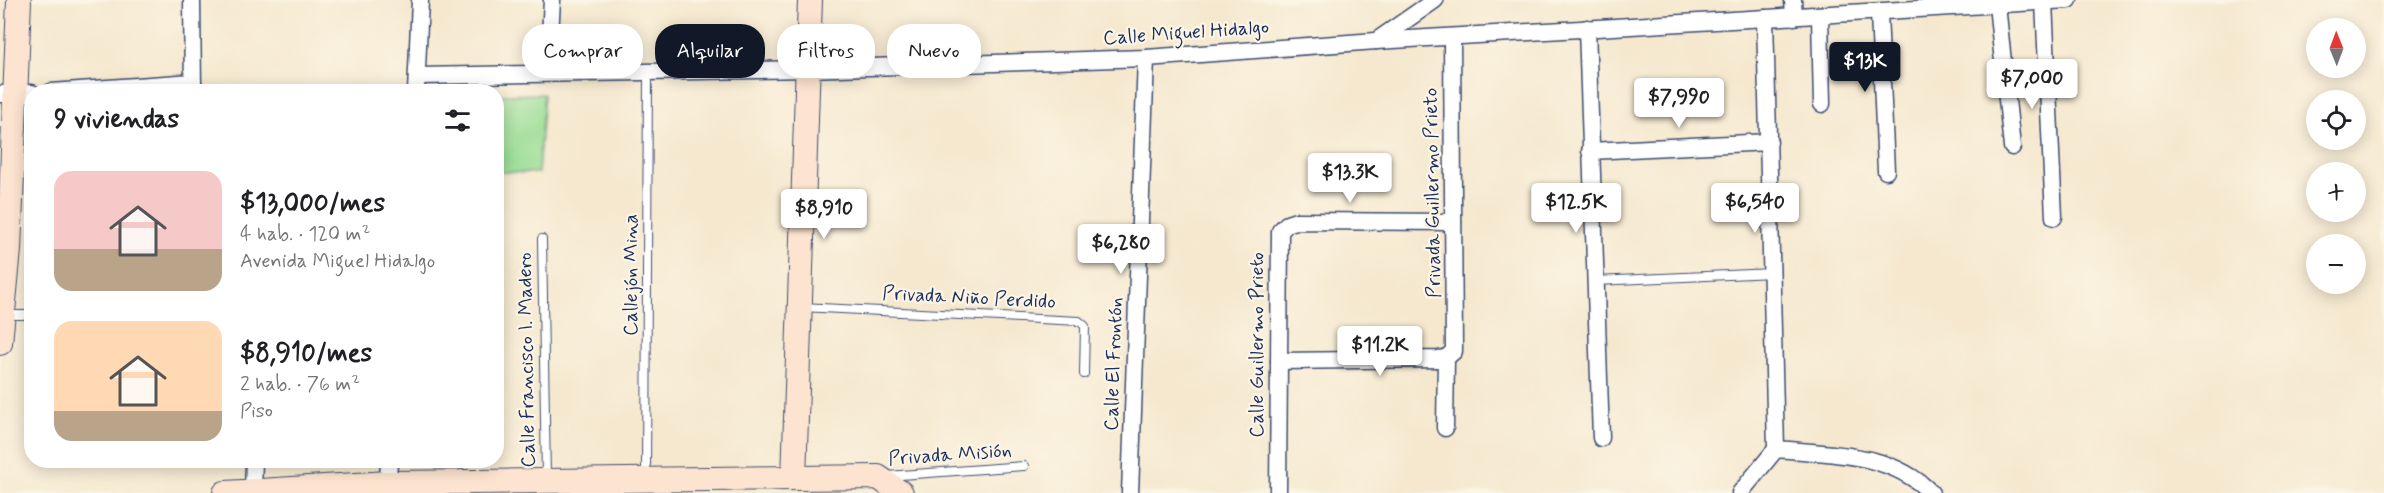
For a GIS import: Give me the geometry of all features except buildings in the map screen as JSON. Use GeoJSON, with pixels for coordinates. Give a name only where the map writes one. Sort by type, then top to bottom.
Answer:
{"type":"FeatureCollection","features":[{"type":"Feature","properties":{"kind":"main road"},"geometry":{"type":"LineString","coordinates":[[0,344],[16,94],[19,0]]}},
{"type":"Feature","properties":{"kind":"main road"},"geometry":{"type":"LineString","coordinates":[[809,24],[810,0]]}},
{"type":"Feature","properties":{"kind":"main road"},"geometry":{"type":"LineString","coordinates":[[794,486],[807,78]]}},
{"type":"Feature","properties":{"kind":"main road"},"geometry":{"type":"LineString","coordinates":[[225,493],[389,472],[546,480],[646,480],[794,486],[878,477],[900,493]]}},
{"type":"Feature","properties":{"kind":"street"},"geometry":{"type":"LineString","coordinates":[[192,0],[193,84]]}},
{"type":"Feature","properties":{"kind":"street"},"geometry":{"type":"LineString","coordinates":[[417,84],[420,0]]}},
{"type":"Feature","properties":{"kind":"street"},"geometry":{"type":"LineString","coordinates":[[551,24],[552,0]]}},
{"type":"Feature","properties":{"kind":"street"},"geometry":{"type":"LineString","coordinates":[[1376,41],[1436,0]]}},
{"type":"Feature","properties":{"kind":"street","name":"Calle Miguel Hidalgo"},"geometry":{"type":"LineString","coordinates":[[875,67],[1146,58],[1376,41],[1764,18],[1793,8],[1820,16],[2069,0]]}},
{"type":"Feature","properties":{"kind":"street"},"geometry":{"type":"LineString","coordinates":[[2044,2],[2054,217]]}},
{"type":"Feature","properties":{"kind":"street"},"geometry":{"type":"LineString","coordinates":[[1997,5],[2012,147]]}},
{"type":"Feature","properties":{"kind":"street"},"geometry":{"type":"LineString","coordinates":[[1879,12],[1886,171]]}},
{"type":"Feature","properties":{"kind":"street"},"geometry":{"type":"LineString","coordinates":[[1820,16],[1822,104]]}},
{"type":"Feature","properties":{"kind":"street"},"geometry":{"type":"LineString","coordinates":[[1740,493],[1776,449],[1773,273],[1764,18]]}},
{"type":"Feature","properties":{"kind":"street"},"geometry":{"type":"LineString","coordinates":[[1587,28],[1600,438]]}},
{"type":"Feature","properties":{"kind":"street","name":"Privada Guillermo Prieto"},"geometry":{"type":"LineString","coordinates":[[1445,429],[1451,353],[1452,38]]}},
{"type":"Feature","properties":{"kind":"street","name":"Calle El Frontón"},"geometry":{"type":"LineString","coordinates":[[1130,493],[1146,58]]}},
{"type":"Feature","properties":{"kind":"street","name":"Calle Miguel Hidalgo"},"geometry":{"type":"LineString","coordinates":[[643,71],[777,69]]}},
{"type":"Feature","properties":{"kind":"street","name":"Calle Miguel Hidalgo"},"geometry":{"type":"LineString","coordinates":[[417,84],[522,75]]}},
{"type":"Feature","properties":{"kind":"street"},"geometry":{"type":"LineString","coordinates":[[1590,151],[1769,142]]}},
{"type":"Feature","properties":{"kind":"street","name":"Calle Guillermo Prieto"},"geometry":{"type":"LineString","coordinates":[[1278,493],[1278,238],[1287,224],[1296,221],[1453,222]]}},
{"type":"Feature","properties":{"kind":"street"},"geometry":{"type":"LineString","coordinates":[[1279,361],[1451,353]]}},
{"type":"Feature","properties":{"kind":"street"},"geometry":{"type":"LineString","coordinates":[[1776,449],[1868,459],[1897,469],[1919,481],[1931,493]]}},
{"type":"Feature","properties":{"kind":"street"},"geometry":{"type":"LineString","coordinates":[[253,491],[254,468]]}},
{"type":"Feature","properties":{"kind":"lane","name":"Callejón Mina"},"geometry":{"type":"LineString","coordinates":[[646,480],[648,71]]}},
{"type":"Feature","properties":{"kind":"lane","name":"Calle Francisco I. Madero"},"geometry":{"type":"LineString","coordinates":[[542,239],[546,480]]}},
{"type":"Feature","properties":{"kind":"lane"},"geometry":{"type":"LineString","coordinates":[[1595,281],[1773,273]]}},
{"type":"Feature","properties":{"kind":"lane","name":"Privada Niño Perdido"},"geometry":{"type":"LineString","coordinates":[[801,307],[1079,321],[1085,330],[1084,374]]}},
{"type":"Feature","properties":{"kind":"lane"},"geometry":{"type":"LineString","coordinates":[[3,315],[24,315]]}},
{"type":"Feature","properties":{"kind":"lane","name":"Privada Misión"},"geometry":{"type":"LineString","coordinates":[[878,477],[1024,465]]}},
{"type":"Feature","properties":{"kind":"green space"},"geometry":{"type":"Polygon","coordinates":[[[544,94],[538,173],[504,172],[504,95],[544,94]]]}}]}
